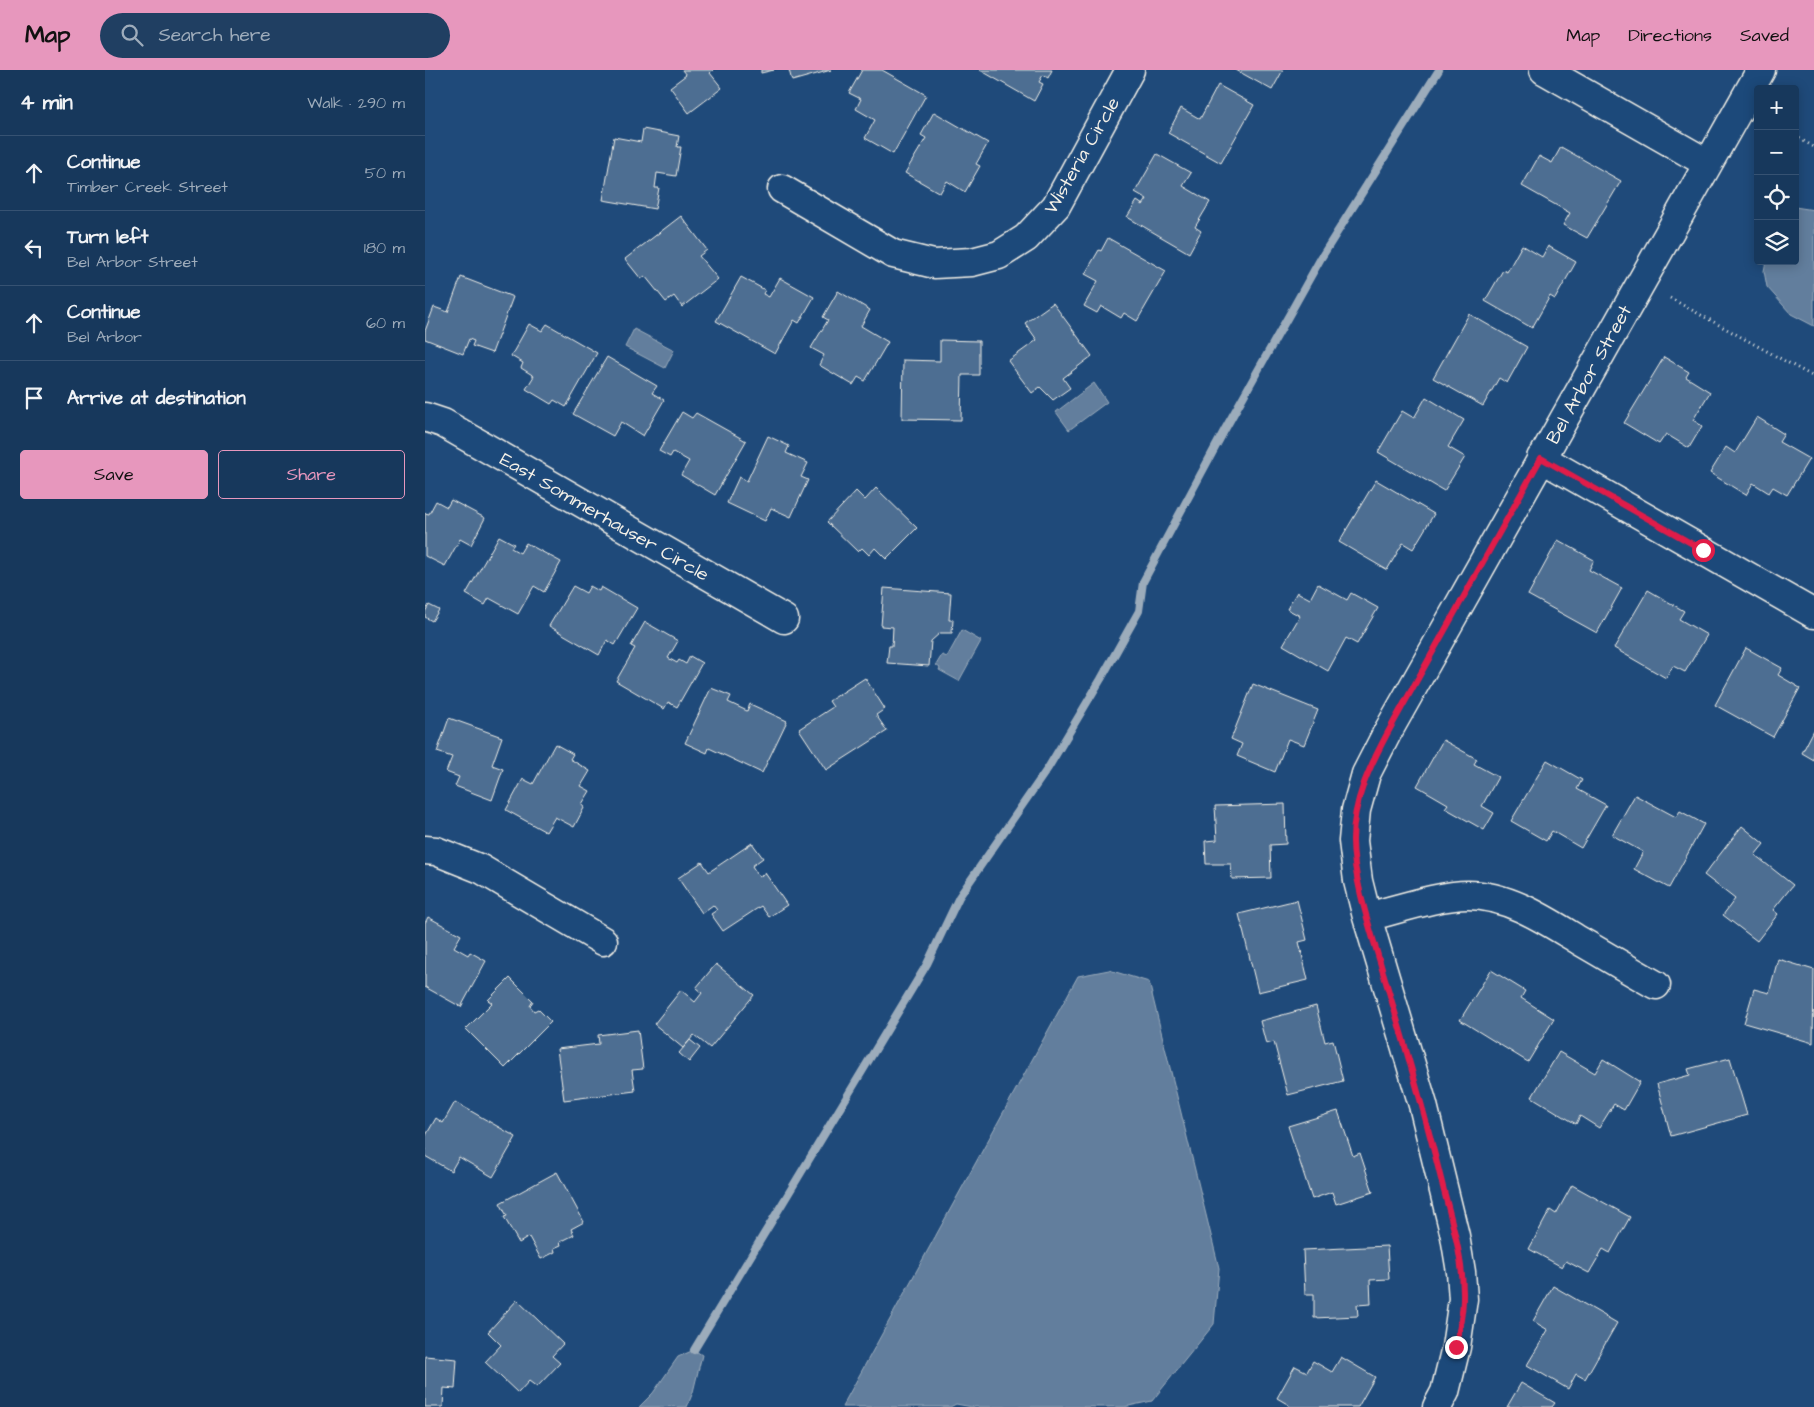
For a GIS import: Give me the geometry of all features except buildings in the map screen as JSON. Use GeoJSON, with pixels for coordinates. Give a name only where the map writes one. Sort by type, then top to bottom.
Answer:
{"type":"FeatureCollection","features":[{"type":"Feature","properties":{"kind":"street","name":"Wisteria Circle"},"geometry":{"type":"LineString","coordinates":[[782,189],[893,254],[934,264],[972,262],[999,255],[1026,238],[1055,206],[1129,70]]}},
{"type":"Feature","properties":{"kind":"street"},"geometry":{"type":"LineString","coordinates":[[1544,70],[1707,163]]}},
{"type":"Feature","properties":{"kind":"street","name":"Bel Arbor Street"},"geometry":{"type":"LineString","coordinates":[[1437,1407],[1445,1392],[1456,1347],[1463,1299],[1461,1272],[1455,1236],[1423,1105],[1358,881],[1353,842],[1356,810],[1366,774],[1391,726],[1761,70]]}},
{"type":"Feature","properties":{"kind":"street","name":"East Sommerhauser Circle"},"geometry":{"type":"LineString","coordinates":[[425,417],[443,423],[784,619]]}},
{"type":"Feature","properties":{"kind":"street"},"geometry":{"type":"LineString","coordinates":[[1541,458],[1814,614]]}},
{"type":"Feature","properties":{"kind":"street"},"geometry":{"type":"LineString","coordinates":[[425,850],[436,851],[481,870],[603,941]]}},
{"type":"Feature","properties":{"kind":"street"},"geometry":{"type":"LineString","coordinates":[[1367,917],[1444,898],[1468,895],[1490,898],[1517,906],[1546,920],[1657,986]]}},
{"type":"Feature","properties":{"kind":"path"},"geometry":{"type":"LineString","coordinates":[[1799,139],[1814,148]]}},
{"type":"Feature","properties":{"kind":"path"},"geometry":{"type":"LineString","coordinates":[[1669,298],[1814,377]]}},
{"type":"Feature","properties":{"kind":"water"},"geometry":{"type":"Polygon","coordinates":[[[1799,208],[1814,210],[1814,326],[1791,314],[1767,287],[1764,271],[1765,265],[1799,265],[1799,208]]]}},
{"type":"Feature","properties":{"kind":"water"},"geometry":{"type":"Polygon","coordinates":[[[634,329],[674,350],[665,368],[625,347],[634,329]]]}},
{"type":"Feature","properties":{"kind":"water"},"geometry":{"type":"Polygon","coordinates":[[[1094,383],[1107,402],[1069,430],[1056,412],[1094,383]]]}},
{"type":"Feature","properties":{"kind":"water"},"geometry":{"type":"Polygon","coordinates":[[[962,630],[981,641],[959,681],[939,670],[940,668],[936,665],[942,655],[947,657],[962,630]]]}},
{"type":"Feature","properties":{"kind":"water"},"geometry":{"type":"Polygon","coordinates":[[[1109,970],[1149,982],[1219,1268],[1214,1324],[1152,1401],[1124,1407],[972,1407],[956,1404],[950,1407],[842,1407],[1078,976],[1109,970]]]}},
{"type":"Feature","properties":{"kind":"water"},"geometry":{"type":"Polygon","coordinates":[[[694,1350],[702,1355],[693,1392],[687,1407],[639,1407],[653,1393],[678,1357],[694,1350]]]}},
{"type":"Feature","properties":{"kind":"waterway"},"geometry":{"type":"LineString","coordinates":[[694,1350],[927,964],[959,897],[1048,768],[1101,679],[1139,611],[1143,582],[1224,431],[1321,258],[1439,70]]}},
{"type":"Feature","properties":{"kind":"route"},"geometry":{"type":"LineString","coordinates":[[1456,1347],[1463,1299],[1455,1236],[1423,1105],[1358,881],[1353,842],[1356,810],[1366,774],[1541,458],[1703,550]]}}]}
